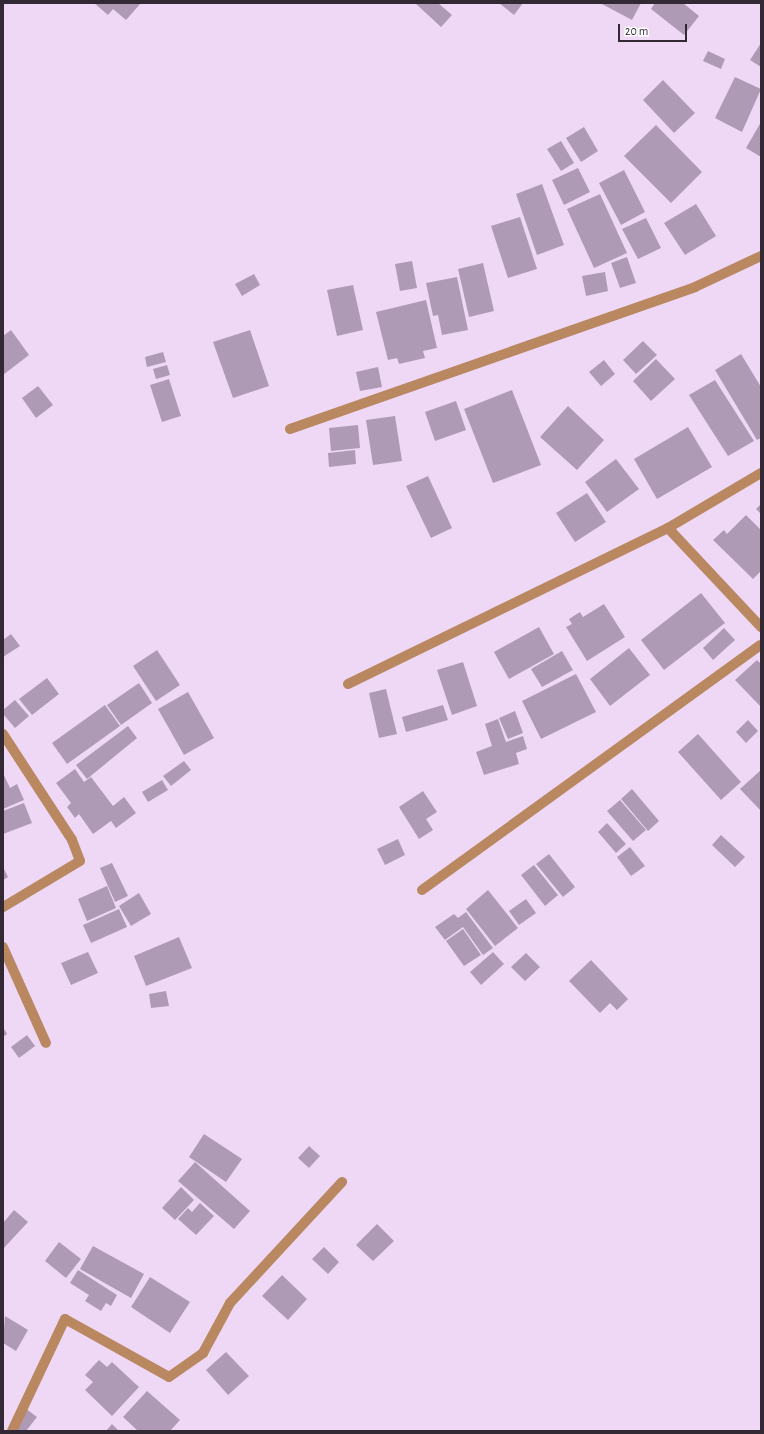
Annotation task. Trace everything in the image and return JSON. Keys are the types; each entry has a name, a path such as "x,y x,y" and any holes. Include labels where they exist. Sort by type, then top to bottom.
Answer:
{"street":[{"path":"290,429 695,286 761,256"},
{"path":"348,684 668,528 761,473"},
{"path":"668,528 761,627"},
{"path":"422,890 761,645"},
{"path":"3,734 72,840 80,861 3,907"},
{"path":"3,948 46,1043"},
{"path":"12,1431 65,1319 169,1377 203,1353 230,1303 342,1182"}],"building":[{"path":"94,3 141,3 126,20 113,9 108,15"},
{"path":"415,3 438,3 452,15 441,27"},
{"path":"499,3 523,3 514,15"},
{"path":"600,3 641,3 632,20"},
{"path":"655,3 683,3 699,16 684,35 651,9"},
{"path":"761,43 761,67 750,60"},
{"path":"708,51 725,59 721,69 703,61"},
{"path":"735,77 761,89 742,132 715,118"},
{"path":"663,80 695,113 674,133 643,100"},
{"path":"761,122 761,157 746,148"},
{"path":"656,125 702,172 671,203 624,156"},
{"path":"584,127 598,151 581,162 566,138"},
{"path":"561,141 574,163 561,171 547,149"},
{"path":"578,168 590,192 564,205 552,180"},
{"path":"624,170 645,212 621,225 599,183"},
{"path":"542,184 564,245 537,255 516,194"},
{"path":"600,194 627,253 594,268 567,209"},
{"path":"696,204 716,236 685,255 664,223"},
{"path":"520,217 537,269 508,278 491,226"},
{"path":"646,218 661,248 638,259 622,229"},
{"path":"627,257 636,283 620,288 611,263"},
{"path":"412,261 417,288 400,291 395,264"},
{"path":"483,263 494,311 469,317 458,269"},
{"path":"605,272 608,291 586,296 582,276"},
{"path":"254,274 260,285 242,296 235,284"},
{"path":"457,277 468,330 442,335 438,315 433,316 426,283"},
{"path":"353,285 363,330 337,336 327,290"},
{"path":"426,300 437,348 423,351 425,358 399,364 397,358 388,360 376,312"},
{"path":"11,330 29,355 3,375 3,336"},
{"path":"250,330 269,386 233,398 213,342"},
{"path":"643,341 657,355 636,374 623,360"},
{"path":"163,352 166,362 147,367 145,357"},
{"path":"741,354 761,387 761,438 757,440 715,370"},
{"path":"656,359 675,379 651,401 633,381"},
{"path":"604,360 615,374 601,386 589,372"},
{"path":"167,365 170,375 156,379 153,369"},
{"path":"378,367 382,387 360,391 356,372"},
{"path":"169,379 181,416 162,422 150,385"},
{"path":"715,380 754,441 728,456 689,395"},
{"path":"38,386 53,405 36,418 22,398"},
{"path":"512,390 541,465 493,483 464,409"},
{"path":"456,401 466,430 435,441 425,412"},
{"path":"568,406 604,440 577,470 540,437"},
{"path":"395,416 402,461 373,465 366,420"},
{"path":"358,425 360,448 331,451 329,428"},
{"path":"688,427 712,467 657,499 634,459"},
{"path":"355,450 356,464 329,467 328,453"},
{"path":"616,459 639,489 607,512 585,482"},
{"path":"428,476 452,528 431,538 406,486"},
{"path":"587,493 606,522 575,542 556,513"},
{"path":"761,504 761,514 756,509"},
{"path":"746,515 761,530 761,571 753,579 713,540 724,530 727,534"},
{"path":"701,593 725,623 664,670 641,640"},
{"path":"604,604 625,637 587,661 566,627 572,624 569,619 580,612 583,617"},
{"path":"539,627 554,654 509,679 494,652"},
{"path":"724,628 735,640 713,660 703,648"},
{"path":"11,634 20,646 3,657 3,640"},
{"path":"629,648 650,675 610,706 590,679"},
{"path":"157,650 180,685 156,701 133,666"},
{"path":"562,651 573,670 542,687 531,669"},
{"path":"757,660 761,664 761,707 735,680"},
{"path":"463,662 477,706 452,715 437,670"},
{"path":"576,674 596,712 541,739 522,701"},
{"path":"47,678 59,694 32,715 19,699"},
{"path":"139,683 152,703 121,725 107,705"},
{"path":"386,689 397,734 379,738 369,693"},
{"path":"188,692 214,738 184,755 158,709"},
{"path":"15,700 29,716 15,728 3,714 3,710"},
{"path":"105,705 120,726 67,764 52,743"},
{"path":"443,705 448,720 406,732 402,717"},
{"path":"515,711 523,733 508,739 499,718"},
{"path":"498,719 506,742 523,736 527,749 516,753 519,764 484,775 476,752 492,746 485,724"},
{"path":"748,720 758,731 746,743 736,732"},
{"path":"128,726 137,738 87,779 76,765"},
{"path":"698,734 741,782 721,800 678,752"},
{"path":"184,761 191,770 171,786 163,776"},
{"path":"75,769 84,782 91,777 113,806 124,797 136,813 116,828 111,821 93,834 79,814 75,818 67,807 71,803 56,783"},
{"path":"761,770 761,811 740,789"},
{"path":"3,773 10,788 17,784 24,800 3,809"},
{"path":"162,780 168,790 148,802 142,792"},
{"path":"632,789 659,821 648,831 621,799"},
{"path":"423,791 437,812 426,819 433,830 419,839 399,807"},
{"path":"620,800 646,830 633,841 607,811"},
{"path":"24,803 32,823 3,834 3,811"},
{"path":"607,823 626,844 616,853 598,832"},
{"path":"721,835 745,857 735,867 712,845"},
{"path":"398,839 405,855 385,865 377,849"},
{"path":"630,847 645,866 631,876 617,857"},
{"path":"549,854 575,887 563,897 536,864"},
{"path":"112,863 128,896 115,902 100,868"},
{"path":"534,865 558,895 545,906 521,875"},
{"path":"3,867 8,877 3,880"},
{"path":"107,886 116,908 87,921 78,899"},
{"path":"488,890 518,928 495,946 466,909"},
{"path":"139,893 151,914 131,926 119,906"},
{"path":"526,899 536,913 519,925 509,911"},
{"path":"119,909 127,927 91,943 83,925"},
{"path":"466,912 493,948 483,955 463,927 445,940 435,927 454,914 458,918"},
{"path":"463,929 481,955 464,966 446,941"},
{"path":"179,937 192,968 146,986 134,956"},
{"path":"88,952 98,973 71,985 61,963"},
{"path":"493,952 504,964 481,985 470,972"},
{"path":"526,953 540,967 525,981 511,967"},
{"path":"591,960 628,999 617,1010 610,1003 600,1013 569,981"},
{"path":"166,991 169,1006 151,1008 149,994"},
{"path":"3,1027 7,1034 3,1037"},
{"path":"27,1035 35,1046 19,1058 11,1047"},
{"path":"204,1134 242,1159 226,1182 189,1157"},
{"path":"309,1146 320,1156 309,1168 298,1158"},
{"path":"195,1162 250,1211 234,1229 178,1181"},
{"path":"181,1187 194,1200 175,1220 162,1208"},
{"path":"200,1203 214,1216 196,1235 178,1219 188,1208 192,1212"},
{"path":"14,1210 28,1222 3,1249 3,1223"},
{"path":"377,1224 394,1241 373,1261 356,1245"},
{"path":"59,1242 81,1259 66,1278 45,1261"},
{"path":"93,1246 144,1274 131,1298 80,1269"},
{"path":"324,1247 339,1262 328,1274 312,1259"},
{"path":"78,1270 117,1295 111,1306 106,1303 101,1311 85,1301 89,1295 70,1283"},
{"path":"282,1275 307,1299 288,1320 262,1296"},
{"path":"150,1277 190,1302 170,1333 131,1307"},
{"path":"5,1316 28,1330 16,1351 3,1343"},
{"path":"226,1352 249,1376 228,1395 206,1370"},
{"path":"99,1360 107,1367 112,1362 139,1387 112,1416 85,1390 93,1382 85,1375"},
{"path":"147,1391 180,1420 170,1431 138,1431 123,1417"},
{"path":"25,1408 37,1417 26,1431 8,1431"},
{"path":"112,1424 119,1431 106,1431"}]}
